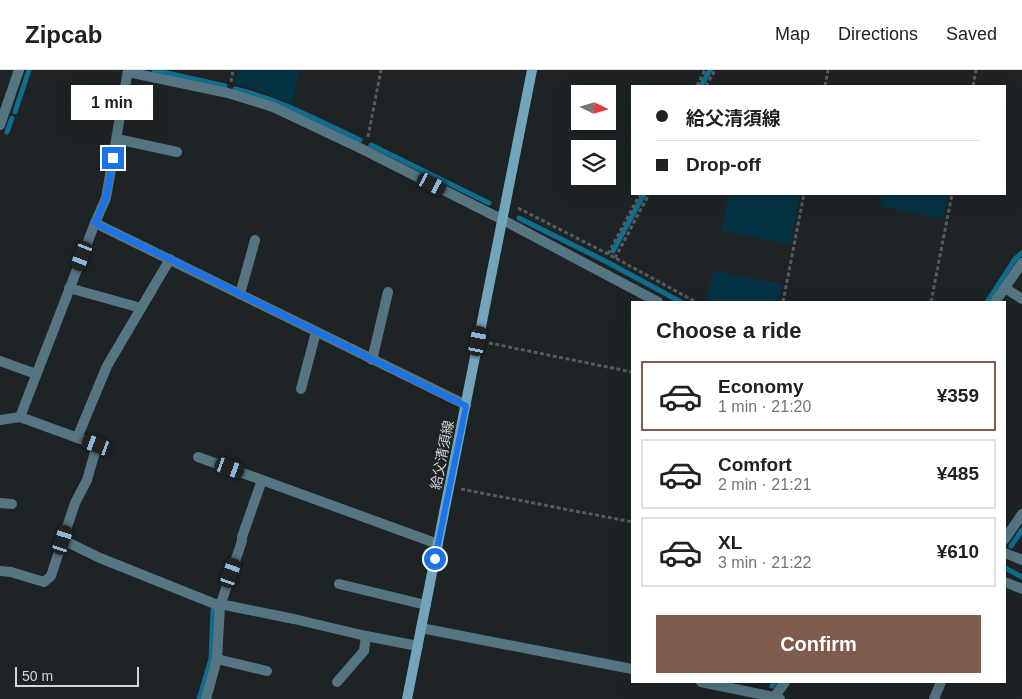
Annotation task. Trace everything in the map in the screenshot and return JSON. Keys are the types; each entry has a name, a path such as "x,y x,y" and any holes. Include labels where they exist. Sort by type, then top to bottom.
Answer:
{"main road":[{"name":"給父清須線","path":"407,699 532,70"}],"street":[{"path":"0,125 19,70"},
{"path":"20,417 106,198 128,71 228,93 273,107 502,220 656,301"},
{"path":"117,139 176,152"},
{"path":"95,223 466,406"},
{"path":"240,294 255,240"},
{"path":"77,438 107,366 170,259"},
{"path":"996,301 1022,263"},
{"path":"70,288 141,308"},
{"path":"1005,288 1022,299"},
{"path":"372,360 388,292"},
{"path":"301,389 316,332"},
{"path":"0,361 36,374"},
{"path":"0,420 20,417 97,445 87,480 75,503 51,576 44,582 11,572 0,571"},
{"path":"198,457 438,544"},
{"path":"206,699 217,660 220,605 262,480"},
{"path":"0,503 12,504"},
{"path":"1006,538 1022,514"},
{"path":"63,540 100,558 220,605 418,646"},
{"path":"1006,553 1022,560"},
{"path":"1006,582 1022,590"},
{"path":"339,584 426,605"},
{"path":"421,628 631,669"},
{"path":"337,682 364,651 366,636"},
{"path":"217,660 267,671"},
{"path":"706,683 776,698 784,683"},
{"path":"934,699 941,683"}],"path":[{"path":"362,150 368,135 381,70"},
{"path":"697,85 705,70"},
{"path":"707,85 715,70"},
{"path":"825,85 828,70"},
{"path":"973,85 976,70"},
{"path":"608,254 639,195"},
{"path":"615,258 648,195"},
{"path":"783,301 804,195"},
{"path":"931,301 952,195"},
{"path":"506,202 694,301"},
{"path":"478,341 631,372"},
{"path":"450,486 631,522"}],"shaded area":[{"path":"238,70 300,70 292,105 256,89 235,84"},
{"path":"729,195 800,195 790,244 721,231"},
{"path":"878,195 949,195 943,219 880,206 882,198 878,197"},
{"path":"714,271 782,284 779,301 706,301"}],"waterway":[{"path":"15,112 29,70"},
{"path":"154,70 225,86"},
{"path":"702,85 710,70"},
{"path":"235,89 283,105 360,140"},
{"path":"7,132 12,118"},
{"path":"371,145 489,203"},
{"path":"613,251 643,195"},
{"path":"519,218 679,301"},
{"path":"988,301 1015,259 1022,253"},
{"path":"1011,546 1022,530"},
{"path":"1006,569 1022,577"},
{"path":"199,699 211,659 213,610"}],"route":[{"path":"113,158 106,198 95,223 466,406 435,559"}]}
